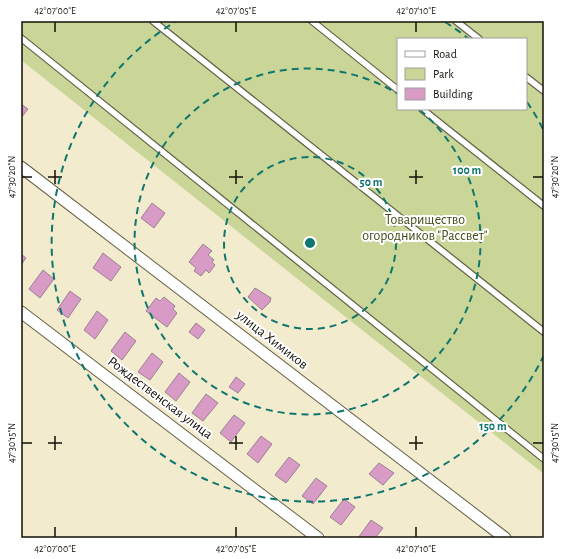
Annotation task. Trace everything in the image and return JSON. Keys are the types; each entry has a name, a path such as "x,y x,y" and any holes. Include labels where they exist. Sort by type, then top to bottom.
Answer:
{"street":[{"name":"улица Химиков","path":"21,166 505,538"},
{"name":"Рождественская улица","path":"21,312 318,538"}],"lane":[{"path":"153,21 544,332"},
{"path":"312,21 397,89"},
{"path":"456,21 478,38"},
{"path":"21,38 544,459"},
{"path":"527,78 544,91"},
{"path":"423,110 544,206"}],"green space":[{"name":"Товарищество огородников \"Рассвет\"","path":"21,21 544,21 544,474 21,60"}],"building":[{"path":"21,104 28,109 21,118"},
{"path":"152,203 165,213 154,228 141,218"},
{"path":"203,244 212,251 208,255 214,260 212,262 215,265 209,273 206,270 201,276 194,271 196,268 189,262"},
{"path":"103,253 121,267 111,281 93,268"},
{"path":"21,254 26,258 21,265"},
{"path":"43,270 54,279 40,298 29,289"},
{"path":"255,288 271,298 270,302 262,310 248,297"},
{"path":"70,291 81,299 68,318 57,310"},
{"path":"164,297 175,306 173,309 177,313 167,327 146,311 156,298 160,301"},
{"path":"97,311 108,320 95,339 84,330"},
{"path":"196,323 205,330 198,339 189,332"},
{"path":"125,332 136,341 122,360 111,351"},
{"path":"152,353 163,362 150,380 138,372"},
{"path":"179,373 190,382 176,401 165,392"},
{"path":"236,377 245,384 238,393 229,387"},
{"path":"206,394 218,403 203,421 192,413"},
{"path":"234,415 245,423 231,442 220,433"},
{"path":"261,436 272,444 258,463 247,454"},
{"path":"289,457 300,465 286,483 275,475"},
{"path":"379,463 394,473 383,485 369,474"},
{"path":"316,478 327,486 313,504 302,496"},
{"path":"344,499 355,507 341,525 330,517"},
{"path":"371,520 383,528 375,538 358,538"}]}
